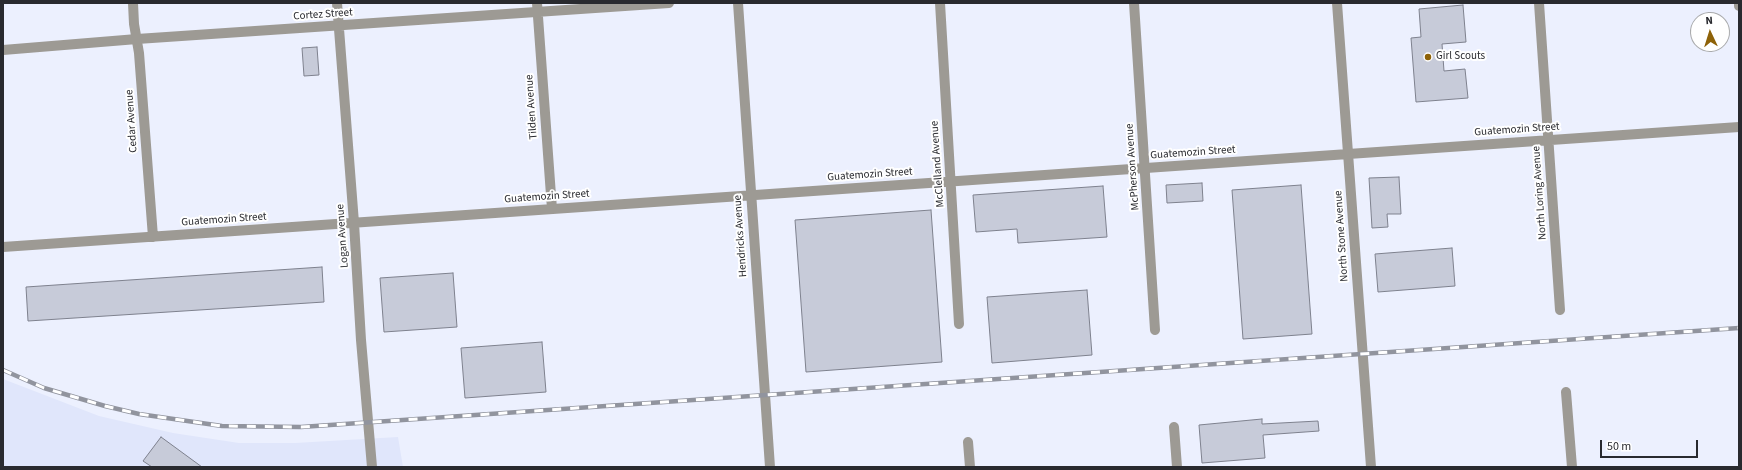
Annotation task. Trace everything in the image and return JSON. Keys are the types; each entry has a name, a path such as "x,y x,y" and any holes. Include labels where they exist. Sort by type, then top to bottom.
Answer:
{"street":[{"name":"Cedar Avenue","path":"133,3 139,53 153,237"},
{"name":"Logan Avenue","path":"337,3 354,223 361,340 372,467"},
{"name":"Cortez Street","path":"3,50 137,39 338,26 537,8 669,3"},
{"name":"Hendricks Avenue","path":"738,3 750,195 770,467"},
{"name":"McClelland Avenue","path":"940,3 960,324"},
{"name":"McPherson Avenue","path":"1134,3 1155,330"},
{"name":"North Stone Avenue","path":"1337,3 1371,467"},
{"name":"North Loring Avenue","path":"1539,3 1560,310"},
{"name":"Tilden Avenue","path":"537,8 552,209"},
{"name":"Guatemozin Street","path":"3,247 1739,127"},
{"path":"1566,392 1572,467"},
{"path":"1174,427 1177,467"},
{"path":"968,442 970,467"}],"shaded area":[{"path":"3,379 99,416 173,433 239,443 295,443 398,437 403,467 3,467"}],"building":[{"name":"Girl Scouts","path":"1463,5 1466,42 1442,44 1444,71 1465,69 1468,98 1416,102 1411,38 1421,37 1419,9"},
{"path":"317,47 319,75 304,76 302,48"},
{"path":"1399,177 1401,214 1387,214 1388,227 1372,228 1369,178"},
{"path":"1202,183 1203,201 1167,203 1166,185"},
{"path":"1301,185 1312,334 1243,339 1232,190"},
{"path":"1103,186 1107,237 1018,243 1017,229 976,232 973,195"},
{"path":"931,210 942,362 806,372 795,220"},
{"path":"1452,248 1455,286 1378,292 1375,254"},
{"path":"322,267 324,302 28,321 26,287"},
{"path":"453,273 457,327 384,332 380,278"},
{"path":"1087,290 1092,355 992,363 987,297"},
{"path":"542,342 546,392 465,398 461,348"},
{"path":"1262,419 1262,424 1318,421 1319,431 1263,435 1265,458 1202,463 1199,425"},
{"path":"161,437 202,467 152,467 143,461"}],"railway":[{"path":"3,370 44,388 105,406 139,414 222,426 301,427 1739,328"}],"place":[{"name":"Girl Scouts","path":"1428,57"}]}
